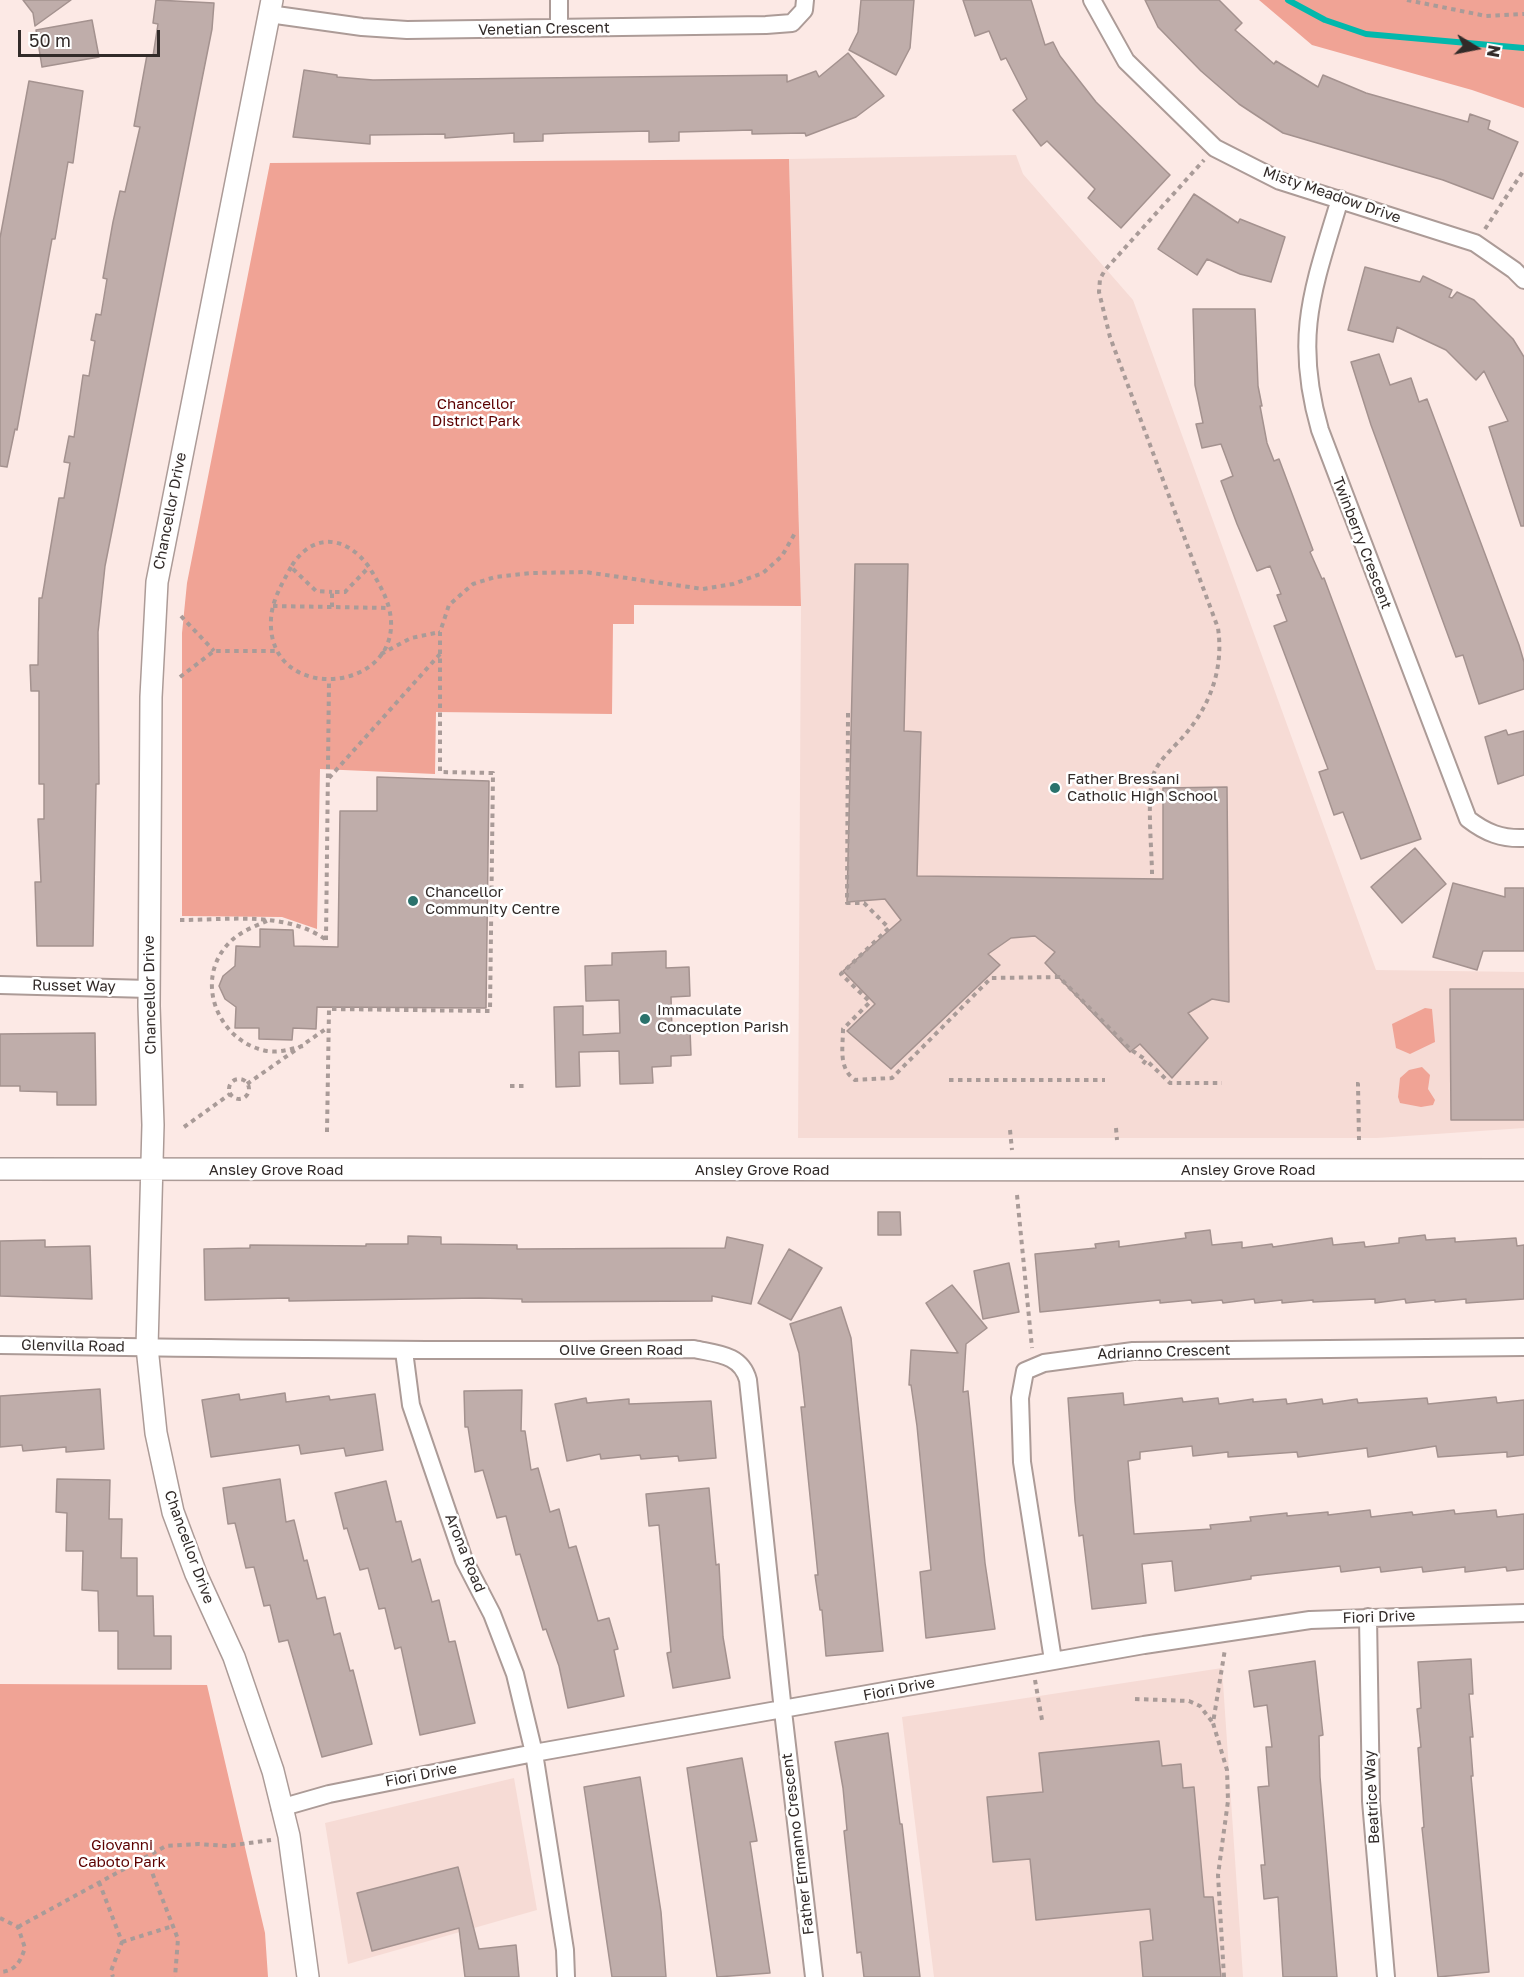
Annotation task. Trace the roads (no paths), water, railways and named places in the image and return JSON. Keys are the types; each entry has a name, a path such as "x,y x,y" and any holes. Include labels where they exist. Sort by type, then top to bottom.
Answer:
{"street":[{"path":"559,0 559,28"},
{"name":"Venetian Crescent","path":"271,7 362,27 407,30 792,23 804,10 805,0"},
{"name":"Misty Meadow Drive","path":"1092,0 1126,61 1215,148 1280,181 1475,243 1514,270 1524,280"},
{"name":"Chancellor Drive","path":"271,7 157,582 151,697 149,989 153,1125 147,1347 156,1433 173,1512 195,1574 234,1657 273,1772 280,1808 289,1836 308,1977"},
{"name":"Twinberry Crescent","path":"1340,199 1314,284 1305,343 1308,380 1320,430 1468,819 1484,831 1508,839 1524,838"},
{"name":"Russet Way","path":"0,985 149,989"},
{"name":"Ansley Grove Road","path":"0,1169 1524,1170"},
{"name":"Glenvilla Road","path":"0,1345 147,1347"},
{"name":"Olive Green Road","path":"147,1347 294,1347 404,1351 693,1349 733,1357 745,1368 783,1711"},
{"name":"Adrianno Crescent","path":"1053,1660 1022,1462 1020,1398 1025,1371 1044,1362 1133,1351 1524,1347"},
{"name":"Arona Road","path":"404,1351 411,1404 464,1560 492,1614 515,1674 534,1753"},
{"name":"Fiori Drive","path":"280,1808 329,1794 534,1753 783,1711 1053,1660 1310,1620 1524,1613"},
{"name":"Beatrice Way","path":"1368,1617 1371,1801 1386,1977"},
{"name":"Father Ermanno Crescent","path":"783,1711 814,1977"},
{"path":"534,1753 564,1938 566,1977"}],"waterway":[{"path":"1288,0 1325,20 1366,34 1524,48"}],"place":[{"name":"Father Bressani Catholic High School","path":"1055,788"},
{"name":"Chancellor Community Centre","path":"413,901"},
{"name":"Immaculate Conception Parish","path":"645,1019"}],"park label":[{"name":"Chancellor District Park","path":"476,412"},
{"name":"Giovanni Caboto Park","path":"122,1854"}]}
